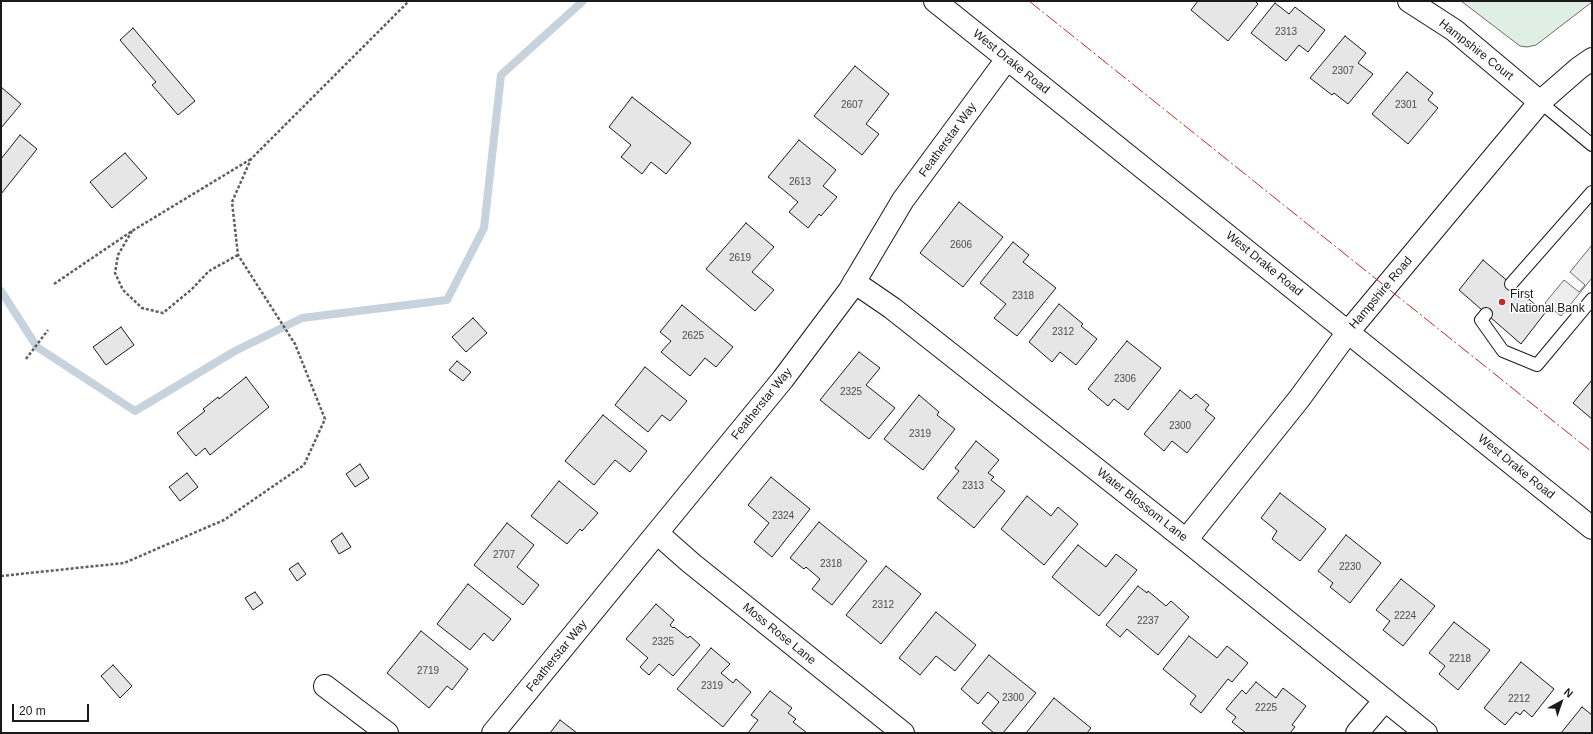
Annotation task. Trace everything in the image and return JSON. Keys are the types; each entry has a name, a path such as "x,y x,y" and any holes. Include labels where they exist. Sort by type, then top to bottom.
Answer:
{"street":[{"name":"West Drake Road","path":"935,1 1592,528"},
{"name":"Hampshire Court","path":"1409,1 1454,30 1540,102"},
{"name":"Featherstar Way","path":"493,733 783,379 849,291 903,200 1007,59"},
{"name":"Hampshire Road","path":"1186,540 1299,399 1348,332 1540,102 1579,68 1592,59"},
{"name":"Water Blossom Lane","path":"854,282 892,308 1186,540 1426,733"},
{"name":"Moss Rose Lane","path":"657,533 691,563 903,733"},
{"path":"324,686 387,733"},
{"path":"1357,733 1385,700"}],"lane":[{"path":"1540,102 1592,144"},
{"path":"1511,284 1592,192"},
{"path":"1486,314 1482,320 1503,351 1537,365 1592,299"}],"path":[{"path":"54,284 132,230 251,159 410,1"},
{"path":"1,576 124,563 224,520 304,465 325,419 295,344 238,255 232,202 251,159"},
{"path":"132,230 118,255 115,272 123,290 142,308 162,314 192,289 209,270 238,255"},
{"path":"26,359 48,330"}],"green space":[{"path":"1461,1 1592,2 1536,45 1527,47 1520,46"}],"shaded area":[{"path":"1592,245 1592,278 1561,316 1545,303 1564,280 1579,292 1585,285 1570,272"}],"building":[{"path":"1198,1 1255,1 1258,4 1228,41 1191,10"},
{"path":"1275,3 1289,14 1295,7 1325,30 1308,52 1299,45 1286,61 1251,33"},
{"path":"133,28 195,101 178,115 152,85 156,82 120,40"},
{"path":"1345,36 1366,53 1358,63 1373,74 1348,104 1334,93 1332,95 1310,78"},
{"path":"855,66 889,94 866,124 879,134 862,155 814,116"},
{"path":"1407,72 1433,93 1428,100 1438,108 1408,144 1372,114"},
{"path":"1,87 21,104 1,128"},
{"path":"632,97 691,143 666,174 651,162 642,174 621,157 631,145 609,127"},
{"path":"20,135 37,149 1,194 1,159"},
{"path":"799,140 836,170 823,186 837,197 821,216 819,214 808,228 789,212 798,202 768,177"},
{"path":"125,153 147,178 112,208 90,182"},
{"path":"959,202 1003,237 963,287 920,253"},
{"path":"746,223 774,247 752,272 774,290 755,311 706,269"},
{"path":"1013,242 1029,255 1023,262 1056,288 1017,336 994,318 1006,304 980,283"},
{"name":"First National Bank","path":"1483,260 1545,313 1521,344 1459,290"},
{"path":"1059,304 1083,324 1081,326 1097,339 1076,365 1060,352 1052,362 1029,342"},
{"path":"682,305 733,347 716,367 705,358 690,376 661,352 671,341 660,332"},
{"path":"473,318 487,333 466,352 452,337"},
{"path":"121,327 134,345 106,365 93,347"},
{"path":"1127,341 1161,368 1128,410 1114,399 1108,406 1088,389"},
{"path":"859,352 880,368 866,385 895,408 869,439 820,400"},
{"path":"457,361 471,372 463,381 449,370"},
{"path":"645,367 687,401 670,421 662,415 648,432 615,405"},
{"path":"246,377 269,407 210,455 205,448 196,456 177,433 205,411 203,409 218,397 219,399"},
{"path":"1592,380 1592,419 1573,403"},
{"path":"1180,390 1191,399 1196,394 1209,405 1205,410 1215,418 1187,453 1172,441 1164,451 1144,434"},
{"path":"919,395 939,412 937,415 955,429 923,470 884,439"},
{"path":"603,415 647,451 630,472 615,460 594,485 565,461"},
{"path":"976,441 999,460 988,473 994,477 991,480 1005,491 974,528 937,498 959,471 955,468"},
{"path":"360,464 369,478 355,487 346,474"},
{"path":"187,473 198,487 180,501 169,487"},
{"path":"771,477 810,509 772,557 754,542 769,523 748,505"},
{"path":"559,481 598,513 582,531 580,529 567,544 531,516"},
{"path":"1280,493 1326,529 1300,561 1272,539 1277,531 1261,518"},
{"path":"1027,496 1051,516 1058,507 1078,524 1044,565 1001,529"},
{"path":"819,522 867,561 832,605 812,589 820,579 806,567 804,569 790,558"},
{"path":"507,523 534,545 517,567 539,585 523,605 474,565"},
{"path":"342,533 351,547 339,554 331,541"},
{"path":"1346,535 1381,563 1350,603 1330,587 1333,583 1318,571"},
{"path":"1078,545 1106,567 1116,554 1137,570 1099,616 1052,577"},
{"path":"298,563 306,574 297,581 289,569"},
{"path":"886,566 921,594 881,644 846,615"},
{"path":"1401,579 1435,606 1403,646 1383,630 1390,621 1376,610"},
{"path":"468,584 511,619 493,641 484,633 470,650 437,624"},
{"path":"1138,586 1147,593 1148,591 1166,606 1171,601 1189,617 1158,655 1127,629 1120,637 1106,625"},
{"path":"255,592 263,603 253,610 245,598"},
{"path":"656,604 674,620 670,625 673,628 674,627 688,638 690,636 700,645 673,676 659,664 649,675 640,667 648,658 626,639"},
{"path":"936,612 976,645 955,671 936,656 920,675 899,658"},
{"path":"1454,622 1490,650 1458,690 1439,674 1445,666 1429,653"},
{"path":"421,631 468,669 452,690 447,686 429,708 387,673"},
{"path":"1189,636 1217,658 1227,646 1248,663 1232,682 1228,679 1201,713 1190,704 1196,696 1163,669"},
{"path":"711,648 730,664 721,673 733,683 736,679 751,692 723,727 677,689"},
{"path":"989,655 1036,693 1003,733 994,733 982,723 999,702 988,692 978,704 961,689"},
{"path":"1521,662 1554,689 1532,717 1524,710 1520,715 1516,712 1505,725 1484,708"},
{"path":"113,665 132,686 120,698 101,676"},
{"path":"1256,682 1276,698 1283,688 1306,706 1292,725 1295,727 1290,733 1246,733 1232,722 1236,717 1226,709 1242,690 1246,694"},
{"path":"770,691 792,708 788,713 796,719 793,722 807,733 748,733 758,720 751,715"},
{"path":"1054,698 1091,728 1087,733 1026,733"},
{"path":"1582,707 1592,715 1592,733 1561,733"},
{"path":"560,720 577,733 550,733"}],"waterway":[{"path":"1,291 37,347 135,411 235,351 302,318 447,300 484,228 501,75 583,1"}],"power":[{"path":"1029,1 1592,452"}],"place":[{"name":"First National Bank","path":"1502,302"}]}
